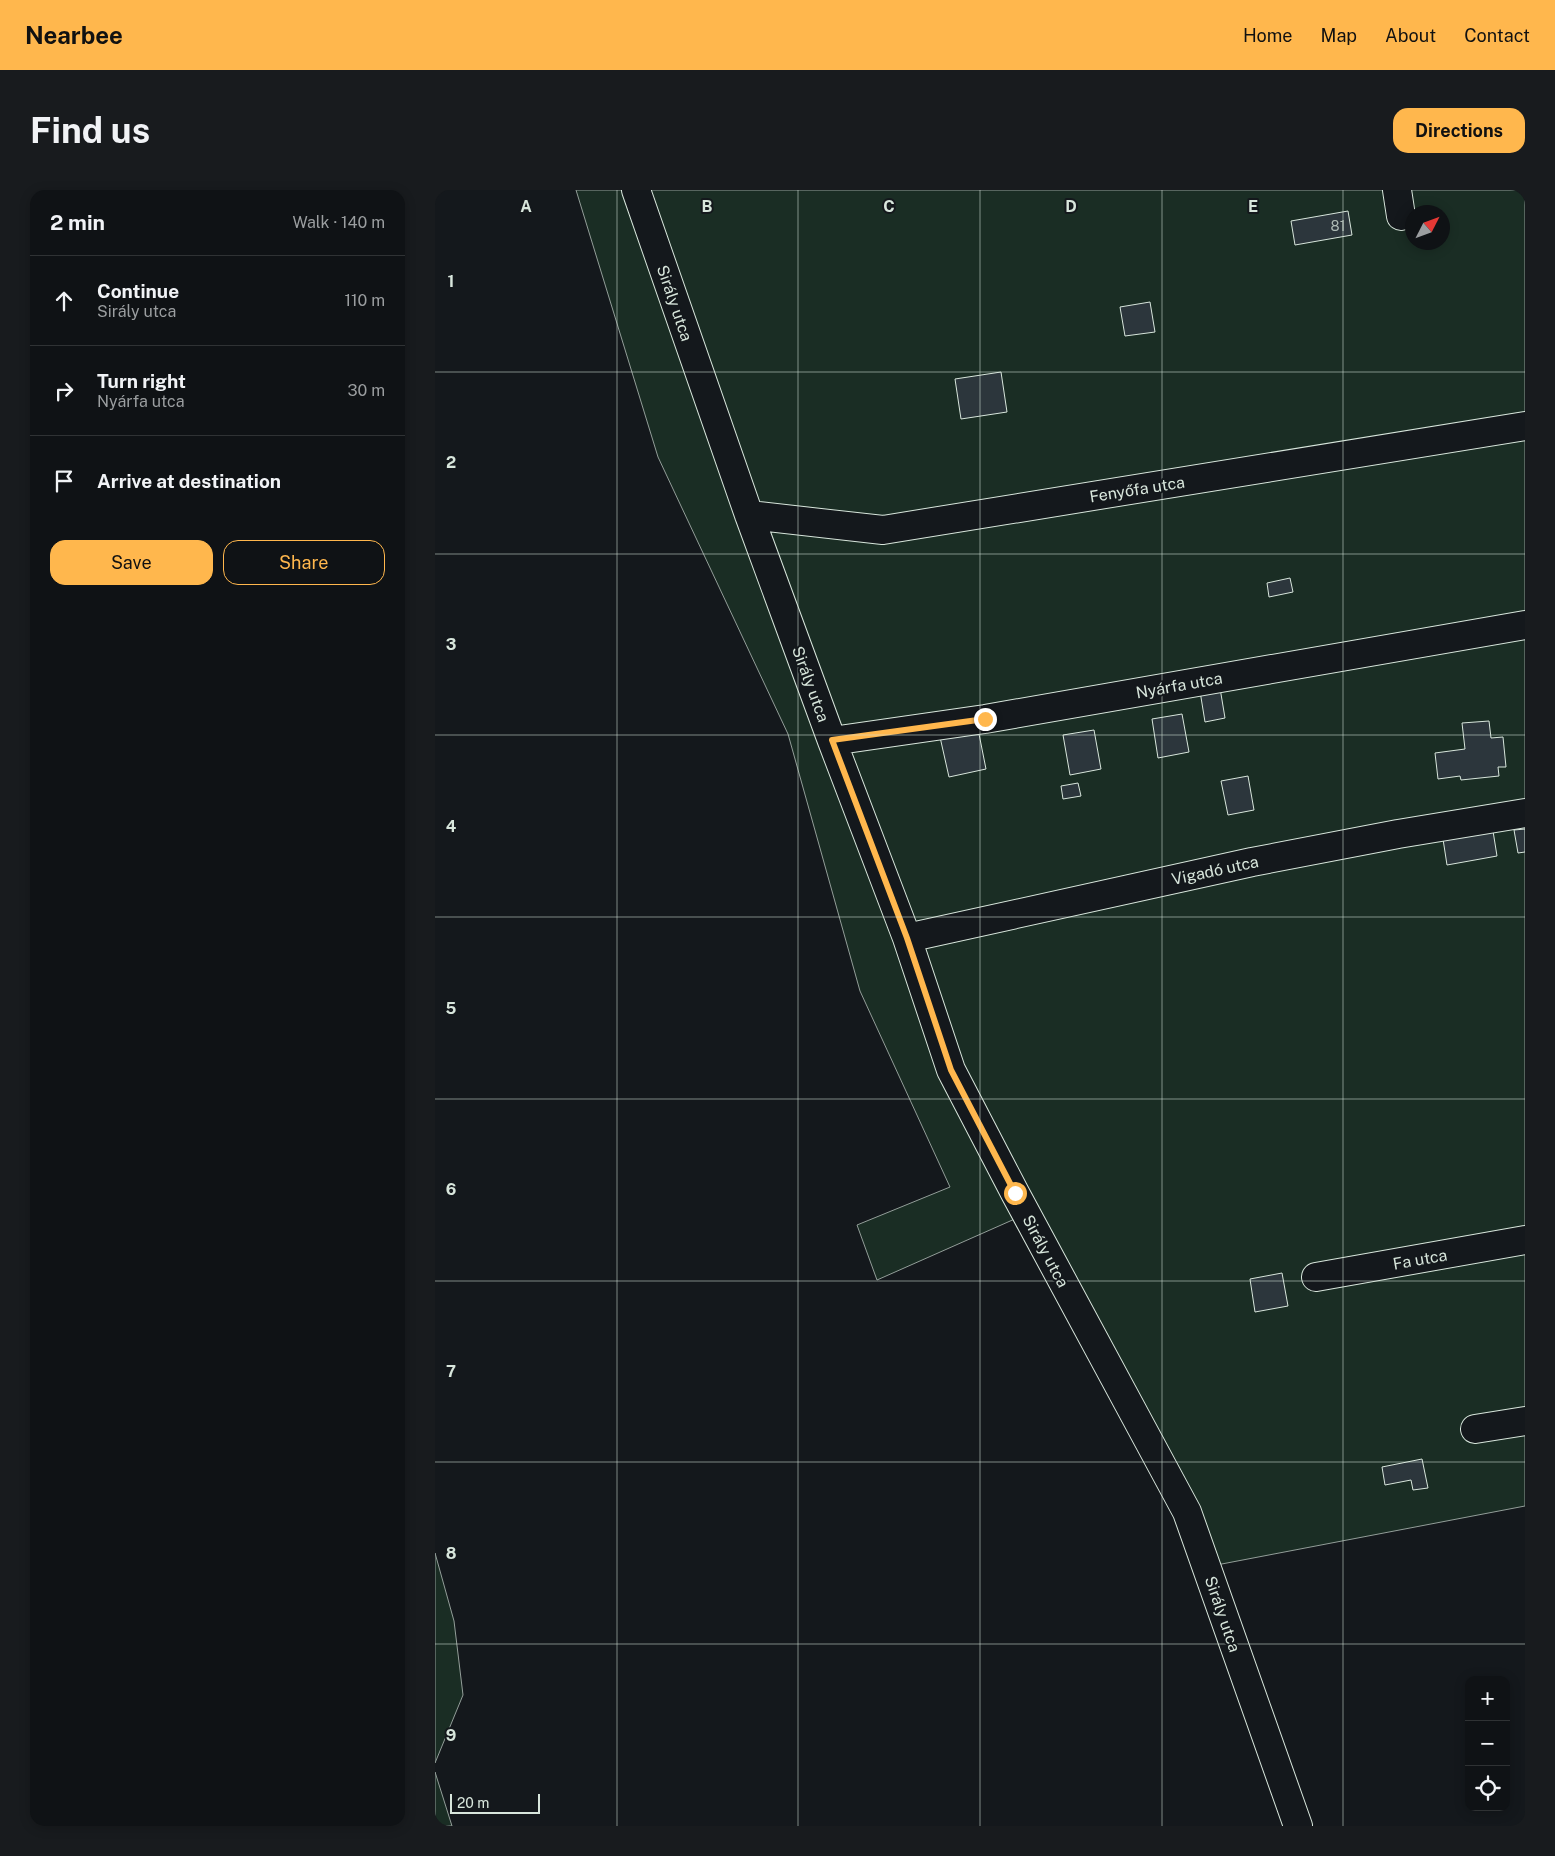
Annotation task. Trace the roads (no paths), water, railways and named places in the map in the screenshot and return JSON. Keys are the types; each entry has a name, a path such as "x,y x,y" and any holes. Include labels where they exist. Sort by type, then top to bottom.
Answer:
{"street":[{"name":"Sirály utca","path":"636,190 749,514 907,938 951,1070 1187,1512 1298,1826"},
{"name":"Fenyőfa utca","path":"749,514 883,530 1525,426"},
{"name":"Nyárfa utca","path":"832,740 985,719 1525,625"},
{"name":"Vigadó utca","path":"907,938 1252,862 1398,834 1525,813"},
{"name":"Fa utca","path":"1316,1277 1525,1240"},
{"path":"1475,1429 1525,1420"}]}
